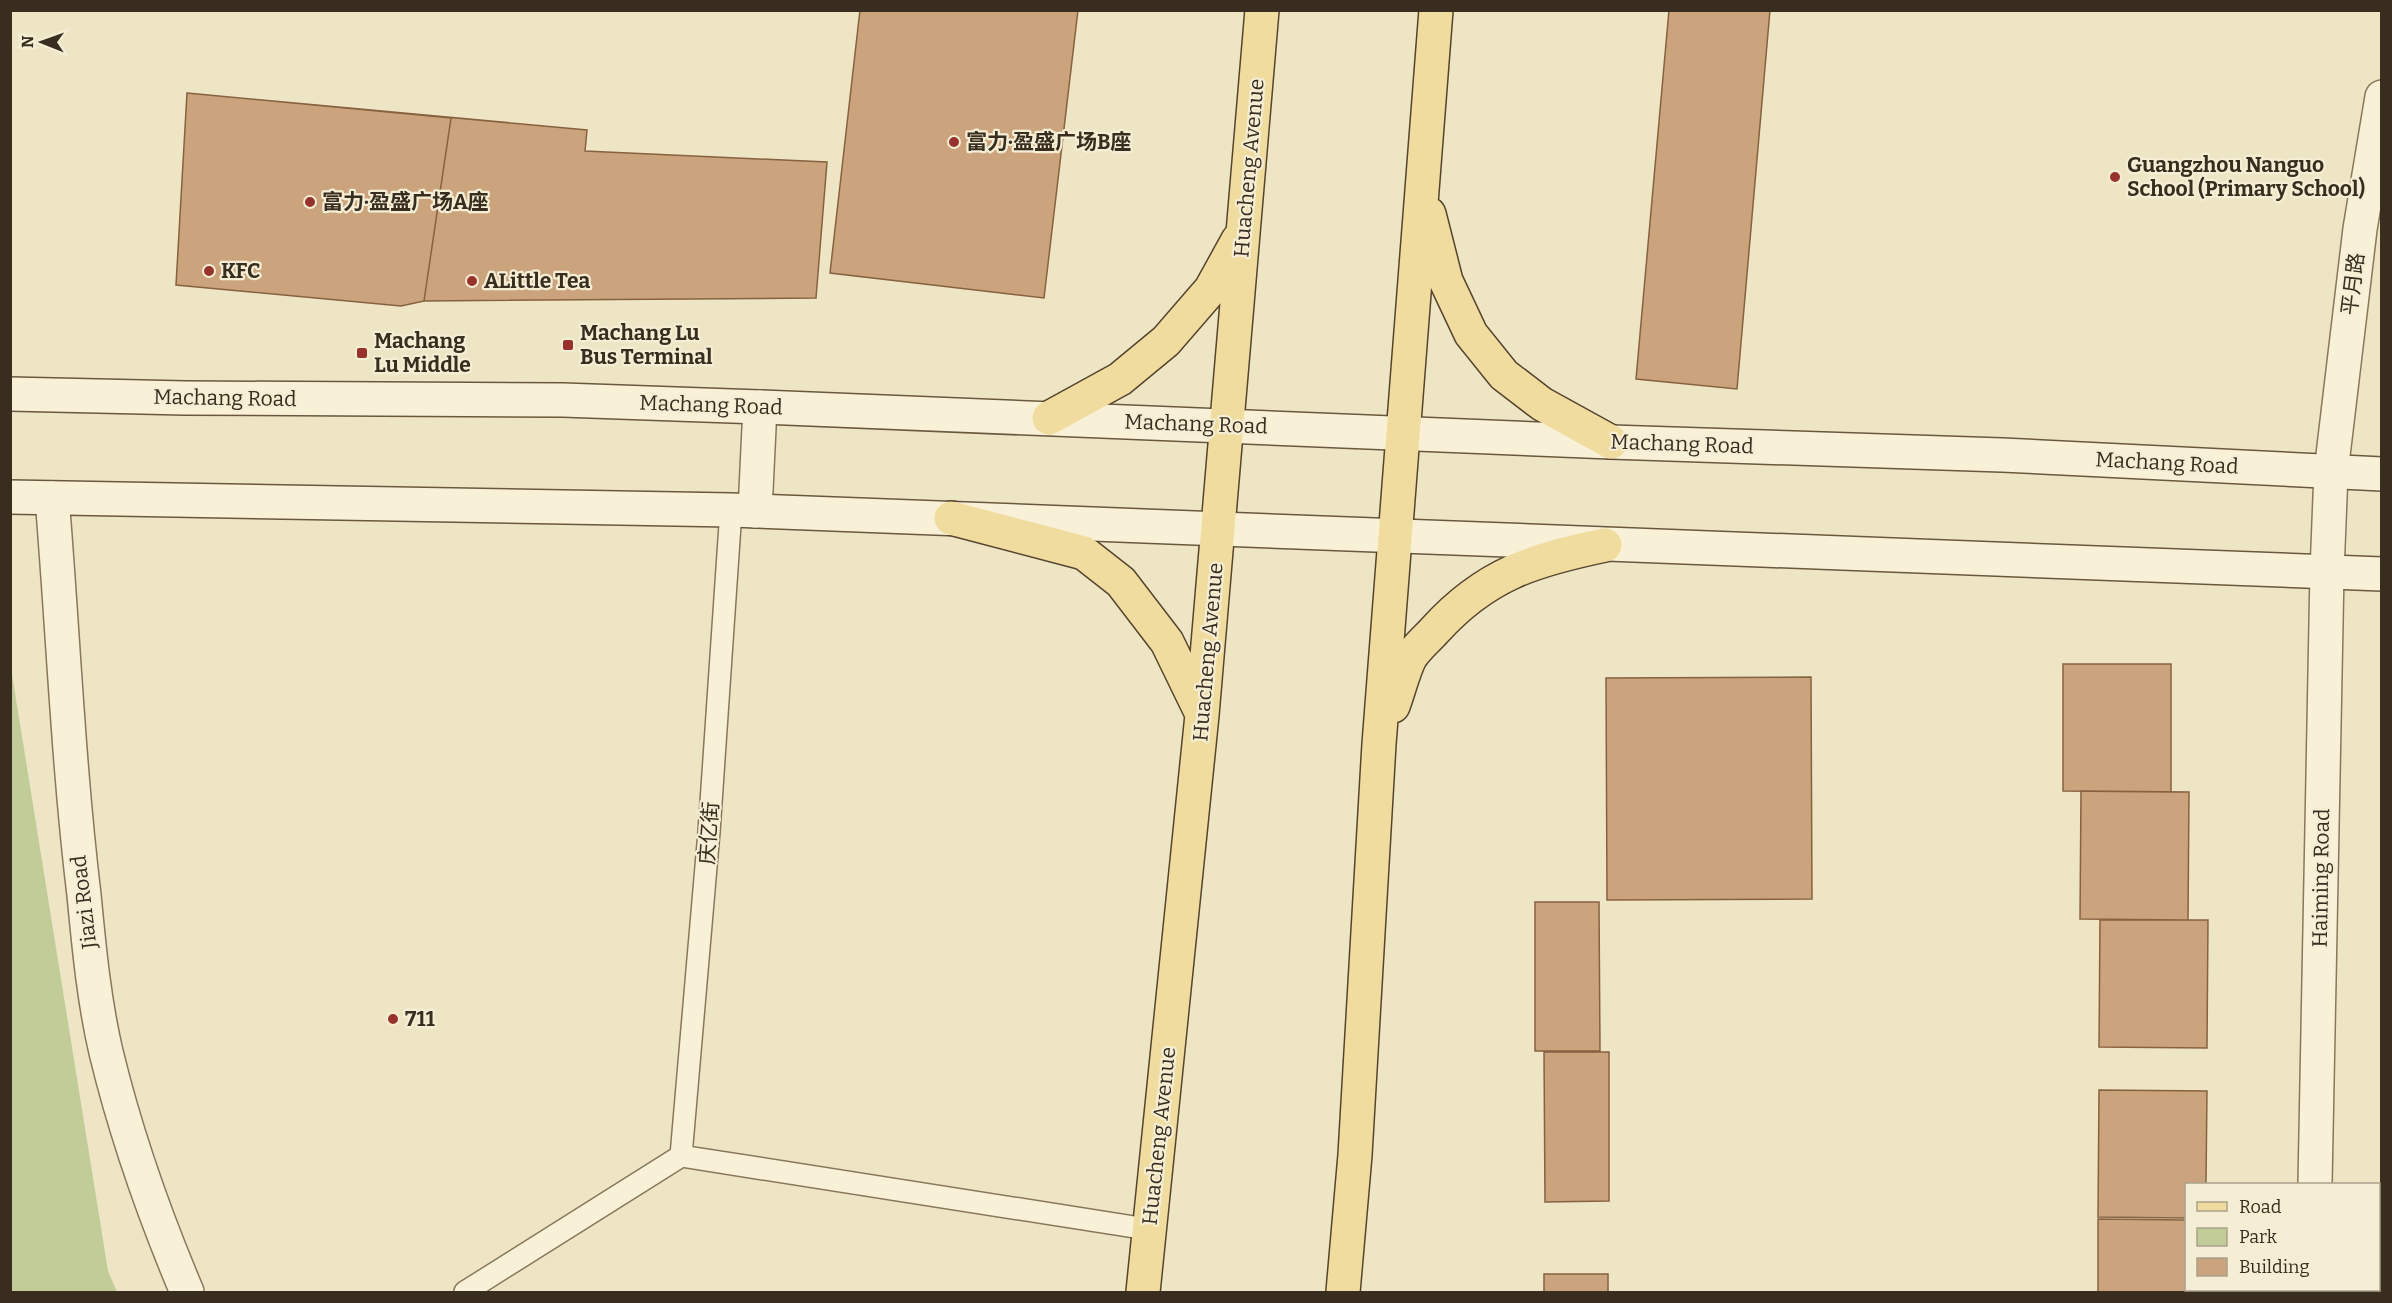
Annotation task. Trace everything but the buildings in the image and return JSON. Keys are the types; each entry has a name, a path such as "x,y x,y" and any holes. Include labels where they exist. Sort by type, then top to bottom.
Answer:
{"main road":[{"name":"Huacheng Avenue","path":"1143,1293 1203,715 1262,10"},
{"path":"1343,1293 1355,1155 1379,744 1436,10"},
{"name":"平月路","path":"2327,572 2331,471 2360,229 2382,97"},
{"path":"1422,185 1446,281 1471,334 1504,375 1571,421 1611,442"},
{"path":"1049,418 1120,379 1166,341 1211,289 1244,230"},
{"name":"Machang Road","path":"10,394 185,398 563,400 1611,442 2002,455 2382,474"},
{"path":"743,511 760,407"},
{"path":"10,497 743,511 2382,574"},
{"name":"Jiazi Road","path":"52,498 76,832 91,958 106,1050 133,1150 160,1229 187,1293"},
{"path":"951,518 1084,553 1121,582 1167,642 1203,715"},
{"path":"1379,744 1411,657 1453,611 1501,576 1526,564 1605,545"},
{"name":"Haiming Road","path":"2315,1183 2327,572"}],"lane":[{"name":"庆亿街","path":"681,1156 709,832 743,511"},
{"path":"465,1293 681,1156 1147,1229"}],"green space":[{"path":"11,668 108,1271 117,1292 11,1292"}],"place":[{"name":"富力·盈盛广场B座","path":"954,142"},
{"name":"Guangzhou Nanguo School (Primary School)","path":"2115,177"},
{"name":"富力·盈盛广场A座","path":"310,202"},
{"name":"KFC","path":"209,271"},
{"name":"ALittle Tea","path":"472,281"},
{"name":"Machang Lu Bus Terminal","path":"568,345"},
{"name":"Machang Lu Middle","path":"362,353"},
{"name":"711","path":"393,1019"}]}
